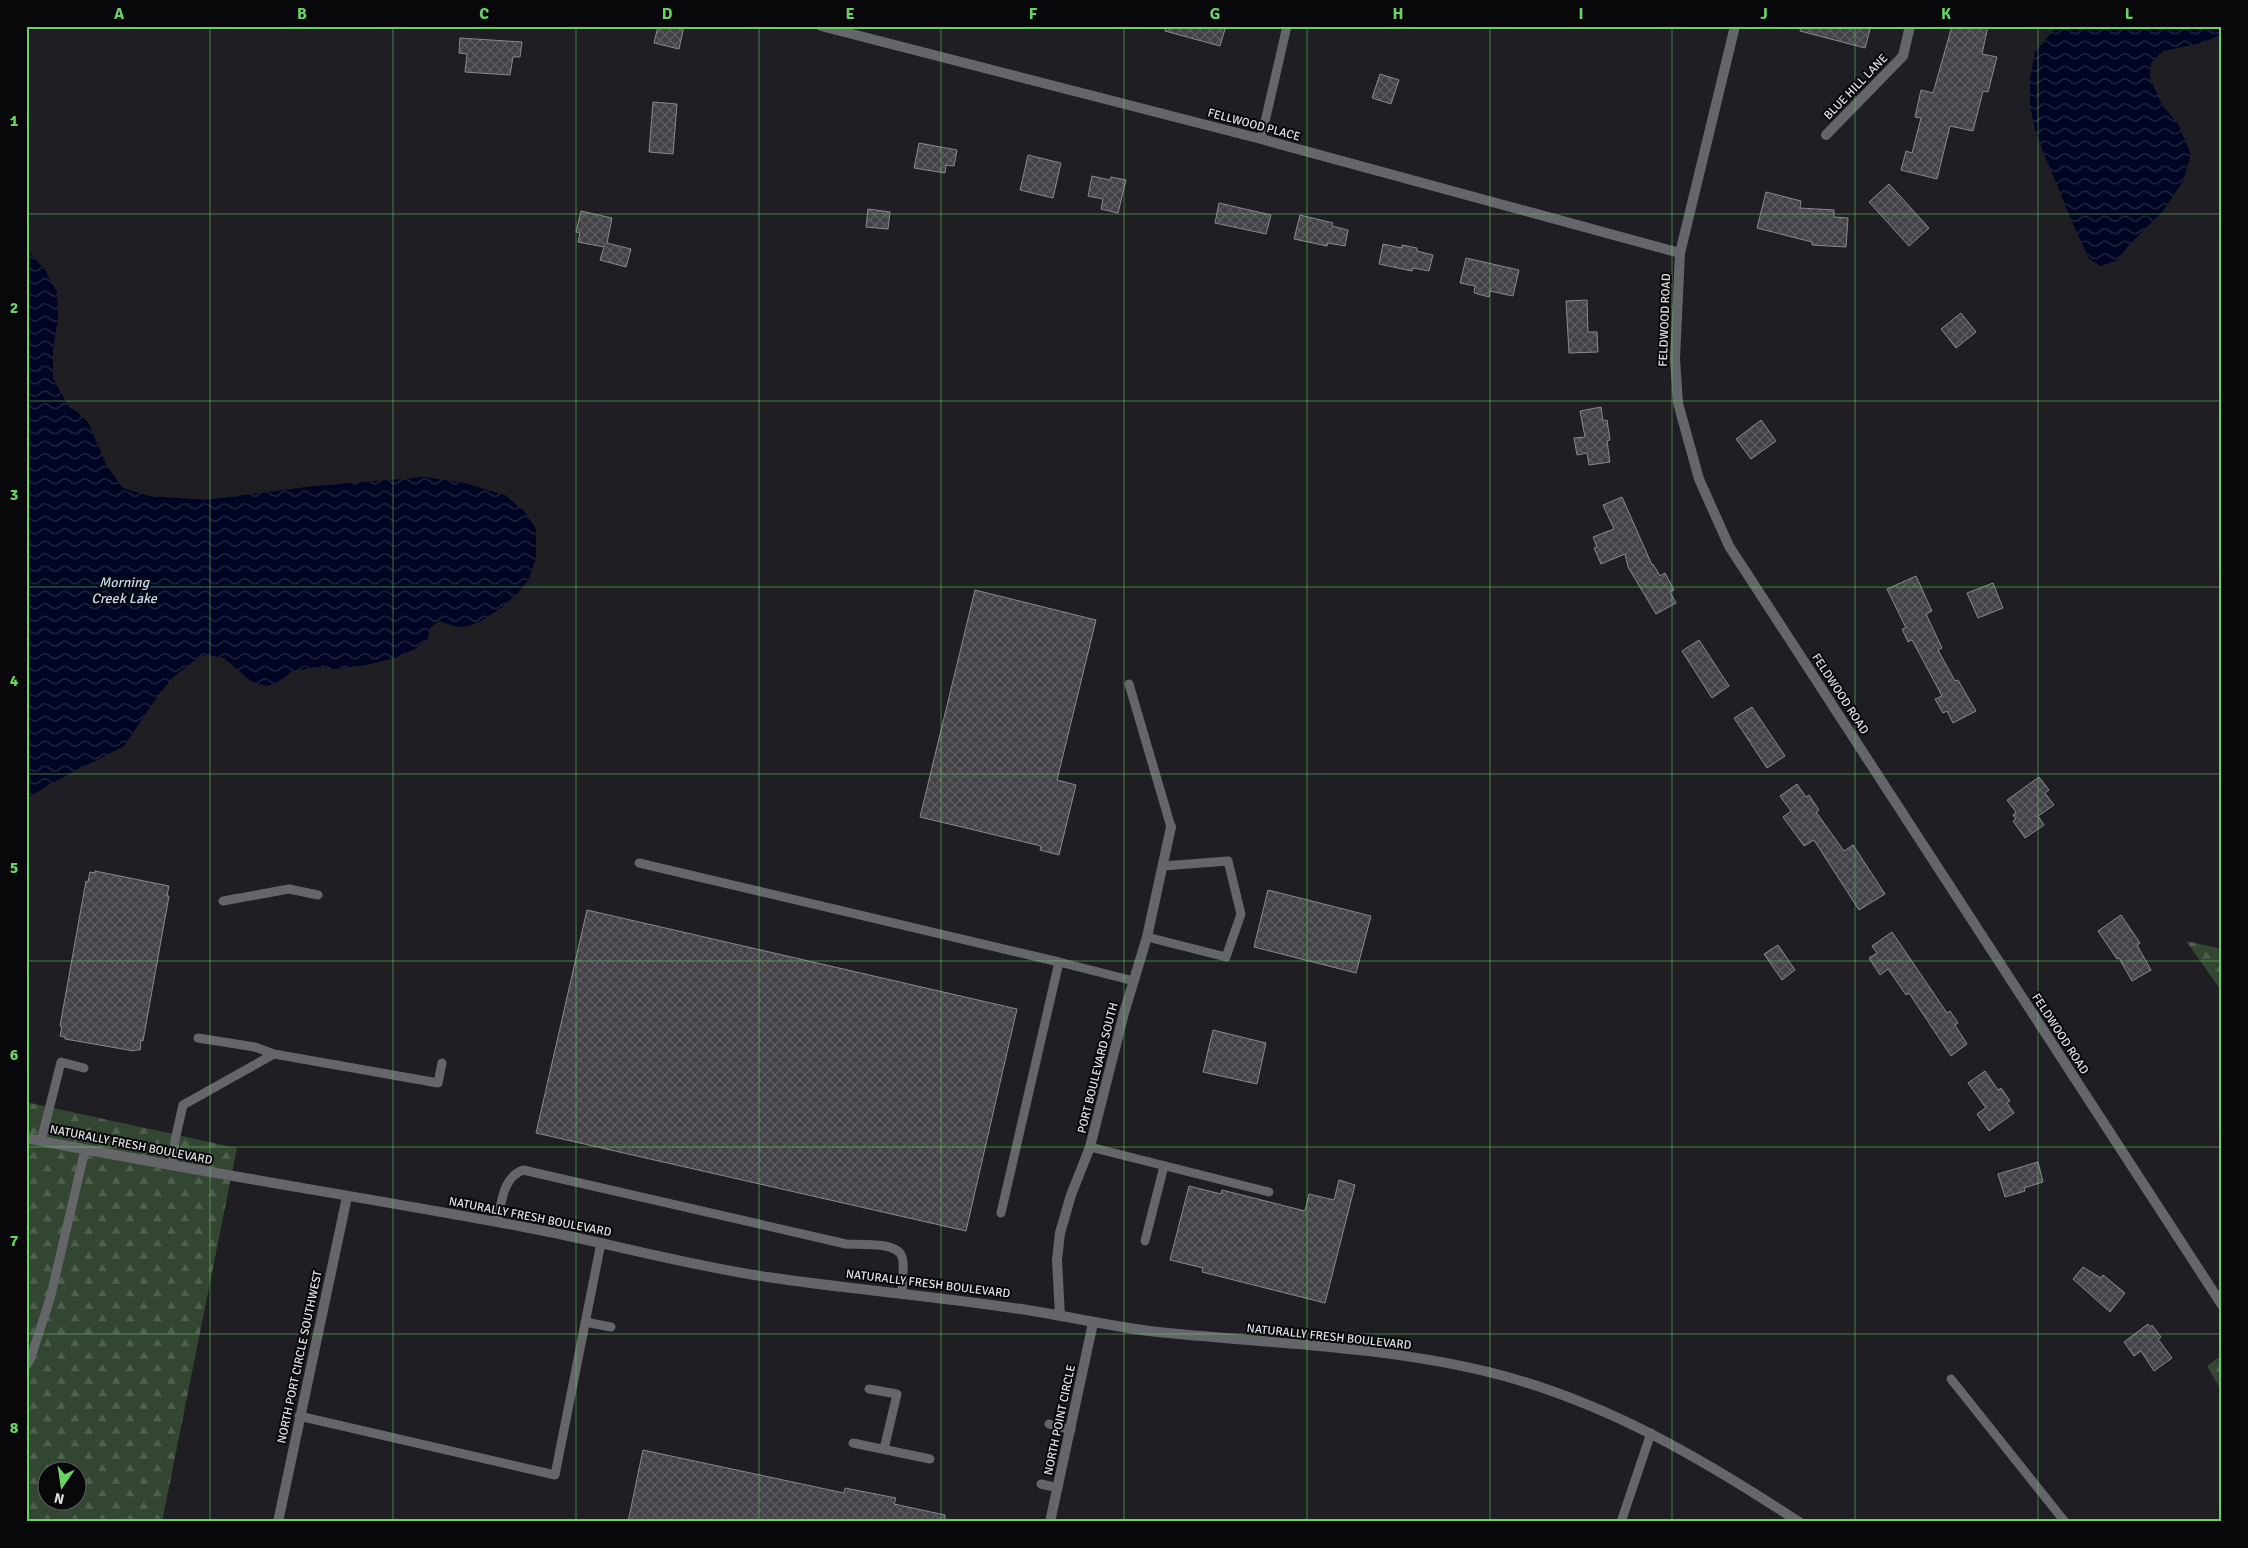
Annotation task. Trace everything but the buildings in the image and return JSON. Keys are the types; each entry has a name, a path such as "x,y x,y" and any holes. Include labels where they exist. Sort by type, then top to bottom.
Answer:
{"street":[{"name":"FELLWOOD PLACE","path":"821,26 1261,139 1680,253"},
{"name":"FELDWOOD ROAD","path":"1735,26 1680,253 1675,358 1678,403 1699,479 1729,546 2220,1298"},
{"name":"BLUE HILL LANE","path":"1826,135 1903,56 1910,26"},
{"name":"PORT BOULEVARD SOUTH","path":"1060,1316 1057,1260 1060,1233 1071,1194 1090,1147 1147,937 1171,827"},
{"name":"NATURALLY FRESH BOULEVARD","path":"26,1138 172,1166 497,1222 748,1274 902,1293 1148,1331 1399,1355 1504,1376 1583,1402 1651,1433 1722,1471 1799,1522"},
{"name":"NORTH PORT CIRCLE SOUTHWEST","path":"278,1522 347,1197"},
{"name":"NORTH POINT CIRCLE","path":"1050,1522 1093,1323"}],"lane":[{"path":"1261,139 1287,26"},
{"path":"1129,684 1171,827"},
{"path":"1147,937 1226,957 1240,914 1228,861 1164,866"},
{"path":"639,863 1134,981"},
{"path":"223,901 289,890 318,895"},
{"path":"1001,1213 1059,962"},
{"path":"198,1038 255,1047 274,1054 438,1083 442,1063"},
{"path":"172,1166 175,1140 183,1105 274,1054"},
{"path":"41,1141 61,1062 84,1068"},
{"path":"1090,1147 1269,1192"},
{"path":"26,1366 30,1360 50,1299 85,1150"},
{"path":"1145,1241 1164,1166"},
{"path":"497,1222 505,1187 513,1174 523,1170 846,1244 881,1245 896,1249 902,1256 902,1293"},
{"path":"299,1416 555,1475 601,1244"},
{"path":"585,1322 611,1327"},
{"path":"1951,1380 2065,1522"},
{"path":"868,1388 897,1394 884,1449"},
{"path":"1049,1424 1071,1430"},
{"path":"1621,1522 1651,1433"},
{"path":"853,1443 930,1459"},
{"path":"1041,1484 1058,1488"}],"green space":[{"path":"2186,941 2222,949 2222,992"},
{"path":"26,1102 237,1148 162,1522 26,1522"},
{"path":"2222,1355 2222,1392 2207,1366"}],"water":[{"path":"2057,26 2222,26 2222,34 2202,43 2163,51 2151,63 2150,78 2162,105 2178,124 2191,154 2183,181 2164,210 2128,246 2118,260 2101,266 2089,259 2070,217 2036,134 2030,106 2030,79 2035,52"},
{"name":"Morning Creek Lake","path":"26,248 45,270 57,292 58,319 53,350 53,378 66,402 88,422 107,466 123,488 150,496 206,500 314,486 425,477 465,483 505,495 525,512 536,529 536,558 529,579 518,593 501,608 481,621 468,626 457,627 439,621 431,627 427,640 415,649 395,658 366,665 336,669 316,667 291,672 278,683 267,686 252,682 224,658 207,655 199,657 172,678 124,746 50,784 26,799"}]}
